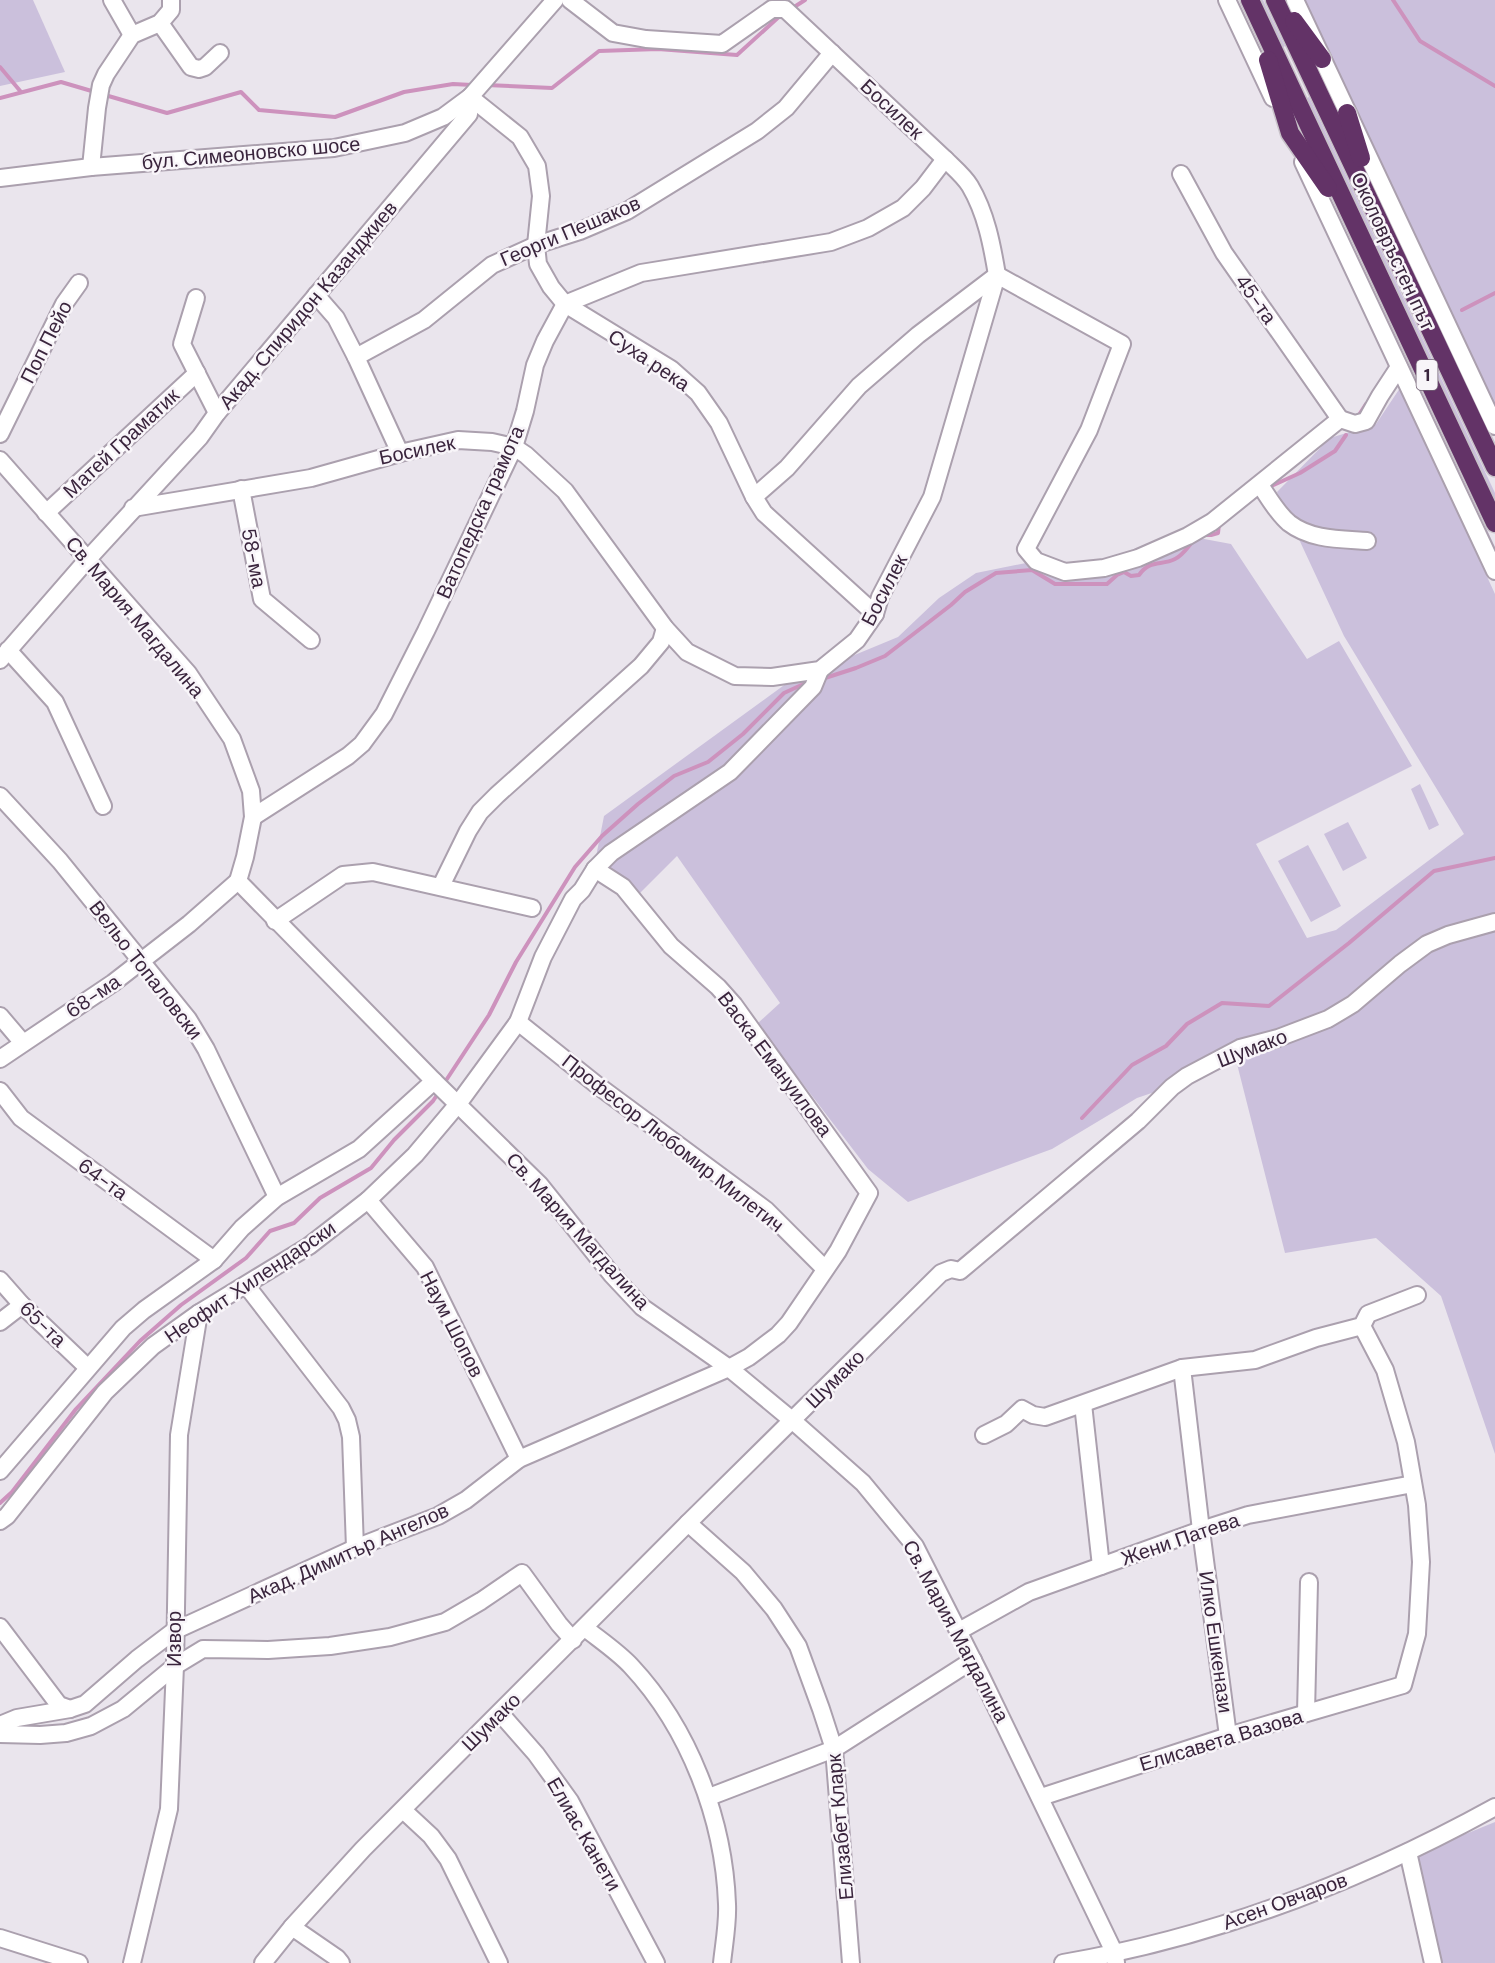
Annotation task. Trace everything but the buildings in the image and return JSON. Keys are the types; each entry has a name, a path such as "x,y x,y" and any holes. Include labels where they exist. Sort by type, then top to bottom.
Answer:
{"highway":[{"path":"1250,0 1290,132 1357,229"},
{"name":"Околовръстен път","path":"1250,0 1495,523"},
{"path":"1277,0 1322,59"},
{"name":"Околовръстен път","path":"1277,0 1495,467"},
{"path":"1347,113 1379,217"}],"street":[{"path":"112,0 132,35"},
{"path":"91,167 101,85 132,35 160,22 171,10 171,0"},
{"name":"бул. Симеоновско шосе","path":"0,178 91,167 334,148 405,134 443,117 470,96 555,0"},
{"name":"Босилек","path":"133,508 311,478 400,453 458,440 492,442 514,447 526,455 565,491 665,628 687,652 735,676 772,677 820,670 857,640 875,614 880,597 932,497 997,275 992,245 982,212 969,184 945,159 788,12 772,9 722,44 646,39 613,33 570,0"},
{"path":"1227,0 1495,571"},
{"path":"1295,0 1495,426"},
{"path":"160,22 191,67 199,69 205,67 220,53"},
{"name":"Георги Пешаков","path":"356,357 424,320 492,265 536,245 580,231 627,211 757,131 786,108 832,53"},
{"name":"Суха река","path":"470,96 520,137 537,166 541,196 536,245 538,264 551,287 565,304 670,369 698,393 719,423 764,513 875,614"},
{"name":"Акад. Спиридон Казанджиев","path":"133,508 200,437 217,413 469,114 470,96"},
{"path":"565,304 641,273 831,242 859,231 903,208 923,188 945,159"},
{"name":"45-та","path":"1181,174 1224,253 1340,419"},
{"path":"754,497 787,468 859,386 918,335 997,275 1122,344 1089,430 1026,549 1036,561 1065,572 1104,568 1138,558 1188,536 1212,522 1340,419 1355,424 1366,421 1399,367"},
{"name":"Поп Пейо","path":"0,434 64,304 79,283"},
{"path":"316,295 336,318 400,453"},
{"path":"196,298 182,344 217,413"},
{"name":"Ватопедска грамота","path":"253,817 348,756 362,744 384,714 514,447 535,365 565,304"},
{"name":"Матей Граматик","path":"46,513 197,373"},
{"name":"Св. Мария Магдалина","path":"0,460 188,673 232,739 251,791 253,817 245,857 237,881 540,1185 612,1275 642,1307 729,1368 793,1421 863,1483 915,1546 1041,1797 1115,1959"},
{"path":"1260,485 1283,516 1303,532 1320,537 1367,542"},
{"name":"58-ма","path":"241,489 262,599 311,639"},
{"path":"103,806 55,702 4,655 133,508"},
{"path":"441,886 480,812 641,666 661,642 665,628"},
{"name":"Неофит Хилендарски","path":"0,1521 7,1516 105,1392 153,1346 199,1312 309,1246 368,1200 415,1155 458,1104 518,1022 543,957 573,899 582,890 595,869 611,853 730,772 813,687 820,670"},
{"name":"Вельо Топаловски","path":"0,796 60,861 188,1019 206,1048 277,1197"},
{"name":"Васка Емануилова","path":"595,869 623,887 671,946 718,987 734,1005 869,1193"},
{"path":"275,921 343,875 373,872 532,908"},
{"name":"68-ма","path":"0,1059 113,984 189,924 237,881"},
{"name":"Шумако","path":"263,1963 363,1849 941,1273 951,1269 960,1271 1138,1121 1186,1076 1233,1051 1278,1038 1328,1019 1353,1004 1427,944 1458,932 1495,922"},
{"path":"0,1016 23,1043"},
{"name":"Професор Любомир Милетич","path":"518,1022 597,1085 766,1210 825,1269"},
{"name":"Неофит Хилендарски","path":"0,1471 123,1328 144,1310 214,1260 242,1228 277,1197 359,1149 434,1081"},
{"name":"64-та","path":"0,1091 21,1118 214,1260"},
{"name":"Акад. Димитър Ангелов","path":"0,1725 17,1718 70,1709 85,1704 137,1659 174,1631 355,1548 438,1516 466,1500 519,1459 729,1368 749,1357 778,1335 799,1310 849,1232 869,1193"},
{"name":"Наум Шопов","path":"368,1200 425,1268 519,1459"},
{"name":"65-та","path":"0,1280 22,1305 88,1368"},
{"path":"246,1285 347,1420 351,1437 355,1548"},
{"path":"984,1435 1006,1424 1022,1409 1033,1415 1046,1417 1182,1368 1255,1360 1316,1338 1362,1326 1368,1314 1417,1295"},
{"path":"0,1322 22,1305"},
{"name":"Извор","path":"132,1963 169,1809 175,1666 179,1435 199,1312"},
{"path":"1362,1326 1385,1370 1406,1442 1413,1484"},
{"name":"Илко Ешкенази","path":"1182,1368 1228,1736"},
{"path":"1083,1404 1101,1566"},
{"name":"Жени Патева","path":"959,1631 1029,1592 1201,1530 1248,1515 1413,1484"},
{"name":"Елисавета Вазова","path":"1041,1797 1228,1736 1403,1685 1417,1634 1421,1562 1417,1504 1413,1484"},
{"name":"Елизабет Кларк","path":"688,1523 743,1572 774,1609 798,1646 834,1749 851,1963"},
{"path":"0,1734 66,1733 91,1726 123,1709 175,1666 203,1649 268,1650 330,1646 390,1637 446,1622 522,1573 559,1624 630,1665 651,1689 686,1745 709,1797 723,1860 728,1905 722,1963"},
{"path":"1306,1713 1309,1582"},
{"path":"0,1627 59,1705 70,1709"},
{"path":"709,1797 834,1749 974,1660"},
{"name":"Елиас Канети","path":"500,1713 536,1754 570,1801 656,1963"},
{"name":"Асен Овчаров","path":"1064,1963 1115,1959 1239,1919 1367,1871 1495,1807"},
{"path":"403,1810 431,1836 448,1859 499,1963"},
{"path":"1408,1852 1434,1963"},
{"path":"292,1928 341,1963"},
{"path":"0,1938 79,1963"}],"shaded area":[{"path":"0,0 33,0 65,72 0,86"},
{"path":"1259,0 1263,0 1285,46 1282,48"},
{"path":"1304,0 1495,0 1495,404"},
{"path":"1309,97 1495,493 1495,503 1305,99"},
{"path":"1356,260 1385,313 1495,547 1495,557"},
{"path":"1400,388 1495,594 1495,1454 1441,1296 1376,1238 1285,1253 1237,1064 1137,1098 1052,1149 908,1202 868,1169 757,1024 780,1003 677,856 640,893 593,872 604,816 787,683 898,637 939,598 976,573 1036,561 1065,572 1188,536 1231,544 1307,659 1339,641 1412,766 1256,844 1307,938 1336,930 1464,834 1344,636 1277,492 1330,438 1376,424"},
{"path":"1420,784 1439,825 1429,830 1411,789"},
{"path":"1348,822 1367,858 1343,871 1324,834"},
{"path":"1308,845 1341,906 1311,922 1278,861"},
{"path":"1495,1822 1495,1963 1439,1963 1417,1854"}],"waterway":[{"path":"791,9 805,0"},
{"path":"1393,0 1420,41 1495,86"},
{"path":"486,85 552,88 599,51 658,49 737,55 782,14"},
{"path":"0,67 21,92"},
{"path":"0,98 61,82 95,92"},
{"path":"105,95 167,113 241,92 259,110 335,117 404,92 453,84 472,85"},
{"path":"1462,310 1495,293"},
{"path":"1357,418 1366,404"},
{"path":"1267,488 1300,473 1335,451 1346,435"},
{"path":"1201,535 1218,533 1219,524"},
{"path":"822,679 885,656 965,592 996,573 1032,570 1055,584 1107,584 1124,572 1131,576 1139,575 1147,567 1175,559 1193,541"},
{"path":"443,1085 489,1015 516,962 575,867 602,836 674,776 708,762 743,734 784,693 808,682"},
{"path":"1082,1118 1132,1065 1166,1046 1187,1024 1222,1003 1269,1006 1349,943 1434,871 1495,858"},
{"path":"0,1503 12,1492 76,1409 140,1341 181,1305 246,1258 270,1231 294,1223 320,1198 371,1168 439,1092"}]}
